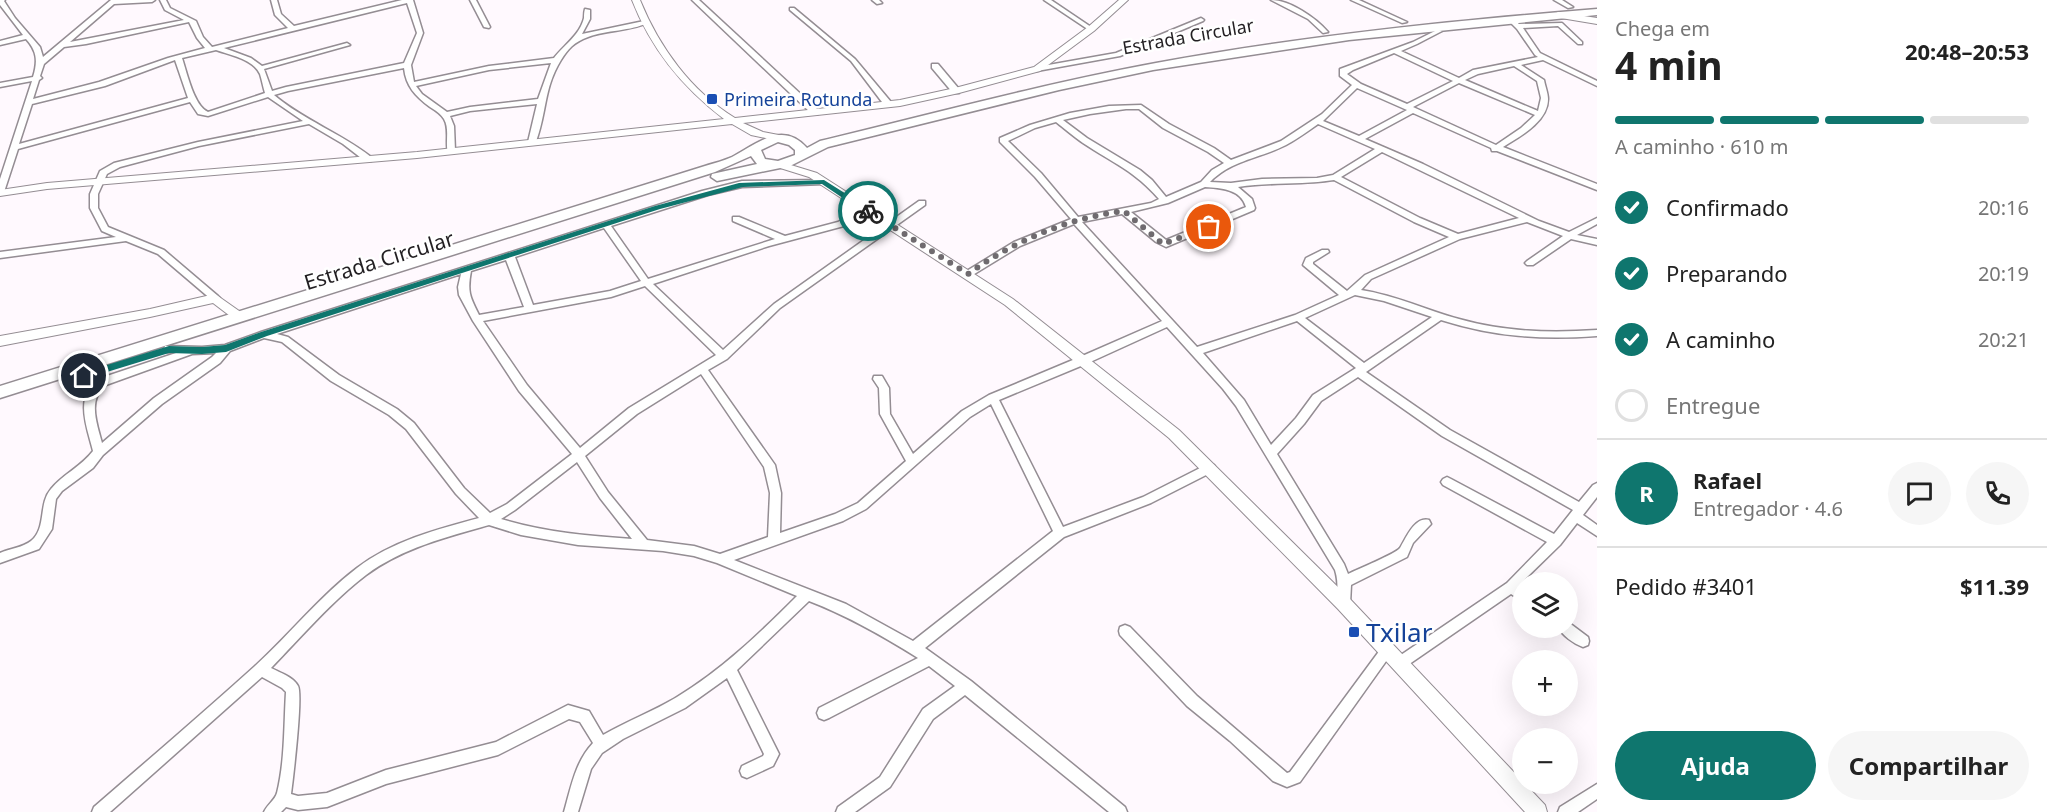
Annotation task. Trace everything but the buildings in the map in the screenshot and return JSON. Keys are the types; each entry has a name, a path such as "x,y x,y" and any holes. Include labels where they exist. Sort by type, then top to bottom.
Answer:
{"main road":[{"name":"Estrada Circular","path":"0,392 710,170 754,149 764,141 824,136 995,94 1181,55 1404,22 1597,5"},
{"name":"Estrada Circular","path":"0,402 716,177 794,162 801,155 824,144 946,112 1199,58 1350,35 1514,22 1597,12"},
{"path":"789,140 801,149 801,155"},
{"path":"754,149 760,161 776,165"}],"street":[{"path":"2,0 0,0 8,12 38,48 41,63 0,192 451,151 888,104 956,91 1037,69 1118,55 1201,20"},
{"path":"41,63 113,1 152,0"},
{"path":"164,0 167,9 190,20 200,38 214,48 248,59 261,68 268,93 309,122 351,145 368,159"},
{"path":"274,0 278,15 293,29"},
{"path":"30,102 84,89 178,57 407,0 420,33 406,65 416,93 445,114 451,125 451,151"},
{"path":"473,0 486,27"},
{"path":"637,0 644,23 655,43 672,65 702,96 747,129 789,140"},
{"path":"695,0 815,112"},
{"path":"1047,0 1091,29"},
{"path":"1037,69 1091,29 1124,0"},
{"path":"1274,0 1310,18 1325,32"},
{"path":"1354,0 1404,22"},
{"path":"1365,5 1377,0"},
{"path":"1557,0 1569,7"},
{"path":"792,9 853,60 888,104"},
{"path":"532,142 548,77 558,60 576,39 587,19 587,10"},
{"path":"1558,15 1597,21"},
{"path":"63,45 190,20"},
{"path":"1514,22 1560,24 1580,43"},
{"path":"1514,22 1537,54 1597,84"},
{"path":"576,39 644,23"},
{"path":"1439,31 1343,71 1345,77 1356,85 1495,149 1597,187"},
{"path":"0,43 28,36"},
{"path":"261,68 347,45"},
{"path":"1395,51 1457,81 1538,114"},
{"path":"178,57 192,99 201,112 208,114 268,93 406,65"},
{"path":"1359,139 1457,81 1489,68 1543,58"},
{"path":"412,85 489,68 558,60"},
{"path":"1495,149 1521,131 1544,107 1545,100 1540,80 1515,64"},
{"path":"934,66 956,91"},
{"path":"0,85 38,78"},
{"path":"968,274 1017,244 1077,220 1165,201 1204,184 1215,172 1230,163 1284,143 1318,121 1356,85"},
{"path":"16,147 192,99"},
{"path":"445,114 542,101"},
{"path":"1230,163 1212,150 1175,132 1141,107 1103,109 1059,120 1003,140 1003,143 1038,175 1240,403 1340,568 1345,582 1344,604"},
{"path":"1059,120 1084,140 1137,172 1165,201"},
{"path":"1318,121 1527,219 1570,236 1597,242"},
{"path":"238,316 161,252 105,228 94,208 94,194 103,173 117,165 198,144 309,122"},
{"path":"747,129 754,149"},
{"path":"1204,184 1231,186 1273,180 1317,180 1335,177 1381,149"},
{"path":"801,155 818,178"},
{"path":"776,165 818,178 891,227 968,274 1009,302 1084,360 1174,434 1344,604 1538,812"},
{"path":"1335,177 1417,220 1457,237"},
{"path":"169,349 199,351 226,348 695,196 742,184 818,178"},
{"path":"1575,179 1597,194"},
{"path":"1124,211 1166,244 1248,211 1251,208 1249,201 1231,186"},
{"path":"99,812 261,669 362,571 393,553 442,533 489,520 554,475 633,411 723,356 777,306 922,203"},
{"path":"476,319 611,294 784,239 841,224 867,211"},
{"path":"736,219 784,239"},
{"path":"1195,352 1298,317 1350,294 1368,277 1457,237 1527,219"},
{"path":"1530,263 1597,221"},
{"path":"606,225 646,282 723,356"},
{"path":"0,255 129,238"},
{"path":"1325,252 1309,260 1308,265 1350,294 1386,298 1439,317 1501,333 1526,336 1597,333"},
{"path":"510,256 530,309"},
{"path":"466,271 464,296 476,319 523,388 578,454 604,495 643,544"},
{"path":"0,341 150,314 215,298"},
{"path":"1298,317 1361,370 1446,433 1578,513 1597,531"},
{"path":"1269,453 1300,421 1317,398 1439,317"},
{"path":"720,559 839,518 862,506 966,414 993,398 1168,322"},
{"path":"285,339 290,326"},
{"path":"264,334 285,339 335,378 393,412 410,426 460,491 489,520 521,530 578,540 643,544 694,551 720,559 842,608 930,658 1119,812"},
{"path":"0,558 35,545 46,529 50,498 58,488 89,465 99,452 158,400 197,374 226,348"},
{"path":"197,374 199,351"},
{"path":"99,452 88,412 94,388 102,382 123,374 199,351"},
{"path":"703,370 769,465 775,479 777,497 774,540"},
{"path":"878,379 884,388 885,414 912,462"},
{"path":"993,398 1060,533"},
{"path":"915,648 1060,533 1165,492 1210,468"},
{"path":"1447,482 1556,542"},
{"path":"1125,631 1192,701 1235,736 1278,776 1287,780 1295,777 1394,657 1511,587 1556,542 1597,488"},
{"path":"1345,582 1402,553 1409,540 1425,524"},
{"path":"571,812 589,756 602,744 681,703 729,668 762,640 808,594"},
{"path":"1578,637 1583,641"},
{"path":"824,713 930,658"},
{"path":"729,668 772,754 768,761 747,771"},
{"path":"261,669 287,683 293,690 288,765 283,799 271,812"},
{"path":"843,812 885,782 928,714 966,686"},
{"path":"283,799 298,803 327,800 386,777 498,748 568,712 584,716 602,744"},
{"path":"1565,812 1597,791"}],"way so far":[{"path":"868,211 968,274 1017,244 1077,220 1099,214 1124,211 1163,244 1209,227"}],"place":[{"name":"Primeira Rotunda","path":"712,99"},
{"name":"Txilar","path":"1354,632"}],"route":[{"path":"84,376 169,349 202,351 226,348 705,193 742,184 824,182 868,211"}]}
